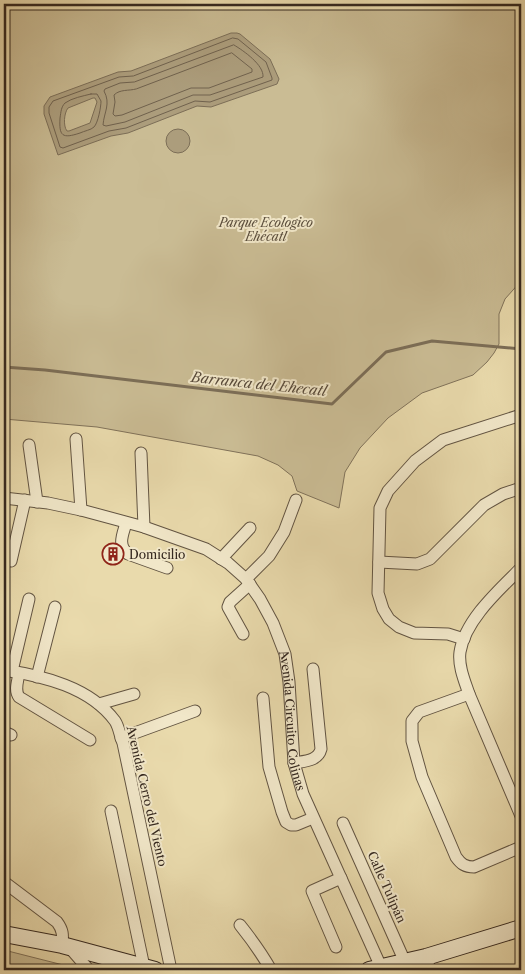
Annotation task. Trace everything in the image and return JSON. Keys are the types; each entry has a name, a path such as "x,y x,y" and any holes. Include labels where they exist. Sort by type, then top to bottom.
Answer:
{"main road":[{"name":"Avenida Circuito Colinas","path":"375,969 405,962 428,964 521,928"},
{"path":"4,934 65,946 150,969"}],"street":[{"path":"464,639 448,634 414,633 399,627 389,619 382,609 378,593 380,508 388,491 415,461 444,440 521,414"},
{"path":"76,438 81,510"},
{"path":"29,445 38,502"},
{"path":"141,453 144,528"},
{"path":"379,562 417,564 430,559 484,506 503,494 521,488"},
{"name":"Avenida Circuito Colinas","path":"4,497 81,510 126,522 206,549 228,563 248,582 273,623 285,654 289,682 294,763 303,794 341,878 375,969"},
{"path":"11,561 25,500"},
{"path":"243,634 228,607 230,602 269,556 284,532 296,500"},
{"path":"126,522 121,545 124,550 128,554 167,568"},
{"path":"222,559 250,528"},
{"path":"521,568 484,607 471,625 464,639 460,654 462,675 469,694 521,816"},
{"path":"29,599 12,671 17,694 90,740"},
{"path":"37,677 55,606"},
{"path":"294,763 315,759 319,755 314,669"},
{"name":"Avenida Cerro del Viento","path":"12,671 44,678 73,688 99,704 116,722 171,970"},
{"path":"99,704 134,694"},
{"path":"469,694 419,712 412,721 412,741 422,777 460,863 467,867 474,867 521,847"},
{"path":"263,698 269,767 286,822 296,825 313,818"},
{"path":"121,738 195,711"},
{"path":"111,811 150,969"},
{"name":"Calle Tulipán","path":"343,823 405,962"},
{"path":"336,947 312,891 341,878"},
{"path":"4,882 57,922 64,934 65,946 89,970"},
{"path":"240,926 264,956 271,970"}],"green space":[{"name":"Parque Ecologico Ehécatl","path":"4,4 521,4 521,281 505,299 499,314 499,344 487,362 473,375 422,393 388,418 360,448 345,472 339,508 297,491 292,476 278,465 258,456 97,427 4,419"},
{"path":"4,950 83,970 4,970"}],"water":[{"path":"231,33 237,33 270,59 279,79 277,84 211,107 197,106 128,133 111,136 58,155 44,114 44,106 50,97 118,72 131,71","holes":["95,98 97,102 90,123 67,131 64,120 68,108"]},
{"path":"178,129 187,132 190,141 187,150 178,153 169,150 166,141 169,132"}],"waterway":[{"name":"Barranca del Ehecatl","path":"4,367 45,370 332,404 386,352 432,341 521,349"}],"place":[{"name":"Domicilio","path":"113,554"}]}
